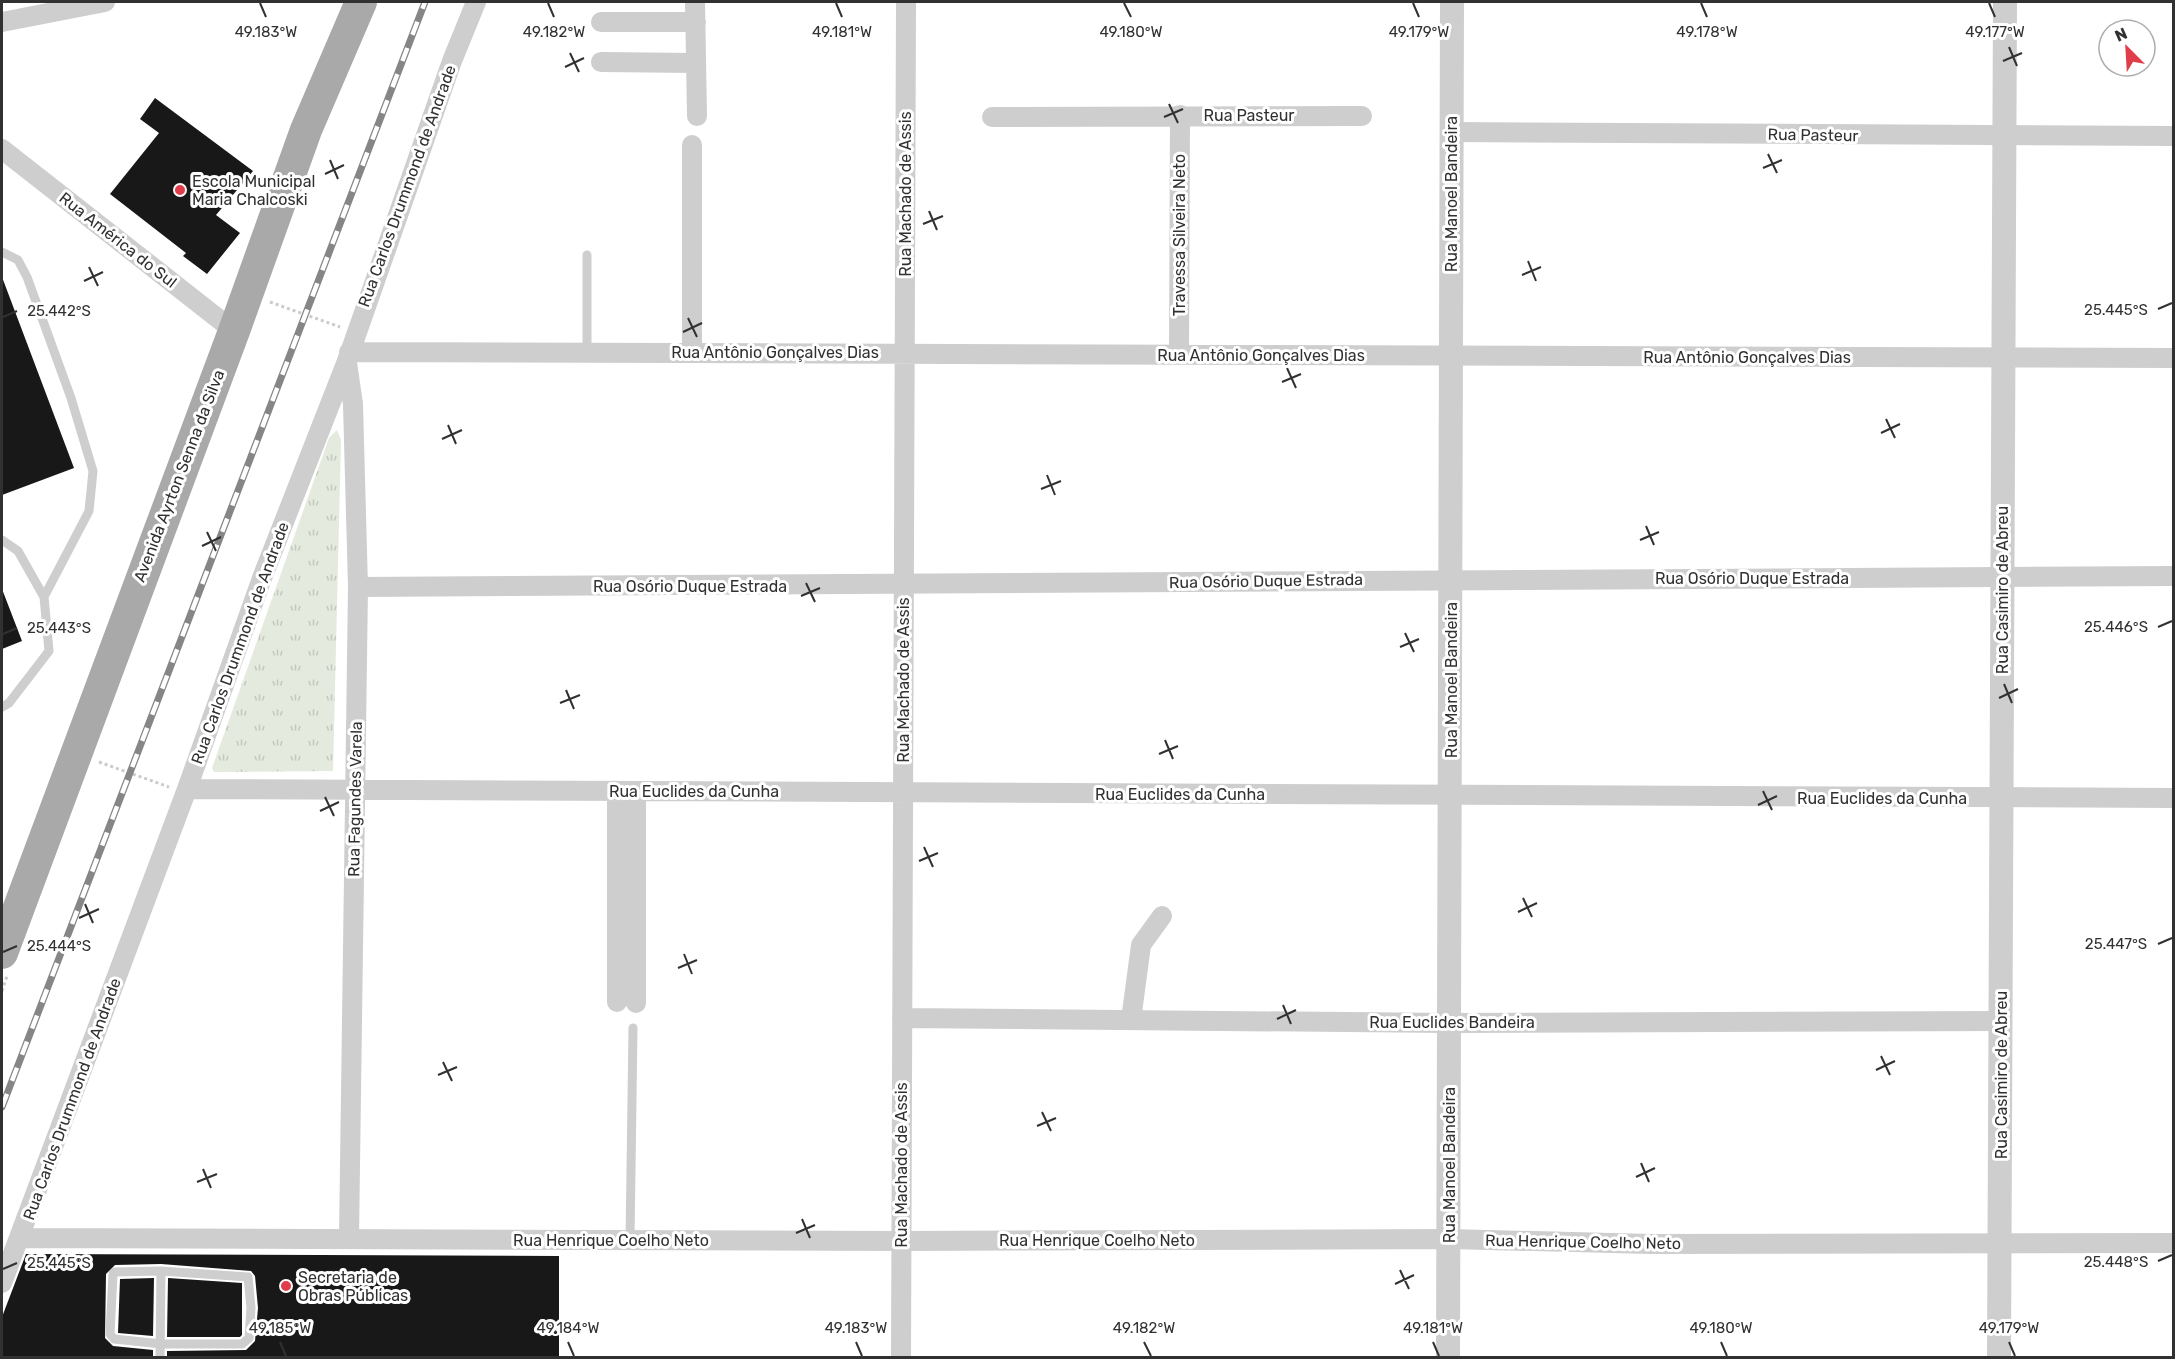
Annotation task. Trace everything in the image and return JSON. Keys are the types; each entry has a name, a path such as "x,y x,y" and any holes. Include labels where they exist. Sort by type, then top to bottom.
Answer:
{"main road":[{"name":"Avenida Ayrton Senna da Silva","path":"2,953 7,921 234,331 306,130 361,2"}],"street":[{"path":"2,22 105,2"},
{"name":"Rua Carlos Drummond de Andrade","path":"2,1283 186,791 262,578 348,357 355,332 476,2"},
{"path":"695,2 698,116"},
{"name":"Rua Machado de Assis","path":"901,1358 906,2"},
{"name":"Rua Manoel Bandeira","path":"1448,1358 1452,2"},
{"name":"Rua Casimiro de Abreu","path":"2000,1358 2005,2"},
{"path":"601,22 696,22"},
{"path":"601,62 696,63"},
{"name":"Travessa Silveira Neto","path":"1179,355 1180,115"},
{"name":"Rua Pasteur","path":"992,117 1362,116"},
{"name":"Rua Pasteur","path":"1452,132 2004,137 2174,136"},
{"path":"692,145 692,352"},
{"name":"Rua América do Sul","path":"2,149 234,331"},
{"name":"Rua Antônio Gonçalves Dias","path":"348,357 692,352 2174,358"},
{"name":"Rua Fagundes Varela","path":"348,357 353,404 358,587 349,1238"},
{"name":"Rua Osório Duque Estrada","path":"358,587 904,585 1450,578 2174,576"},
{"name":"Rua Euclides da Cunha","path":"186,791 356,789 2174,798"},
{"path":"627,791 627,1003"},
{"path":"1131,1020 1141,945 1162,916"},
{"name":"Rua Euclides Bandeira","path":"902,1018 1450,1023 2002,1021"},
{"name":"Rua Henrique Coelho Neto","path":"20,1238 901,1241 1449,1239 1650,1244 1884,1244 2000,1241 2174,1243"}],"lane":[{"path":"2,252 18,260 27,277 71,398 93,471 89,511 44,597"},
{"path":"587,255 587,352"},
{"path":"2,540 18,551 44,597 49,651 9,703 2,707"},
{"path":"630,1240 633,1028"},
{"path":"160,1358 162,1344 161,1271"},
{"path":"161,1271 245,1275 250,1280 249,1338 242,1344 162,1344 114,1339 110,1334 112,1274 161,1271"}],"path":[{"path":"262,300 355,332"},
{"path":"89,759 186,791"}],"green space":[{"path":"337,430 341,440 333,771 214,772 212,768 329,438"}],"building":[{"name":"Escola Municipal Maria Chalcoski","path":"155,98 253,171 216,215 240,233 207,274 183,256 186,253 110,194 159,133 140,119"},
{"path":"2,277 74,468 2,495"},
{"path":"2,589 22,641 2,649"},
{"name":"Secretaria de Obras Públicas","path":"26,1254 559,1256 559,1358 167,1358 167,1351 246,1350 255,1341 258,1308 255,1276 251,1271 161,1264 115,1265 106,1274 105,1338 113,1346 153,1350 153,1358 2,1358 2,1317"},
{"path":"154,1278 153,1336 118,1333 120,1279"},
{"path":"168,1278 242,1283 242,1335 240,1337 167,1337"}],"railway":[{"path":"2,1107 425,2"}],"place":[{"name":"Escola Municipal Maria Chalcoski","path":"180,190"},
{"name":"Secretaria de Obras Públicas","path":"286,1286"}]}
